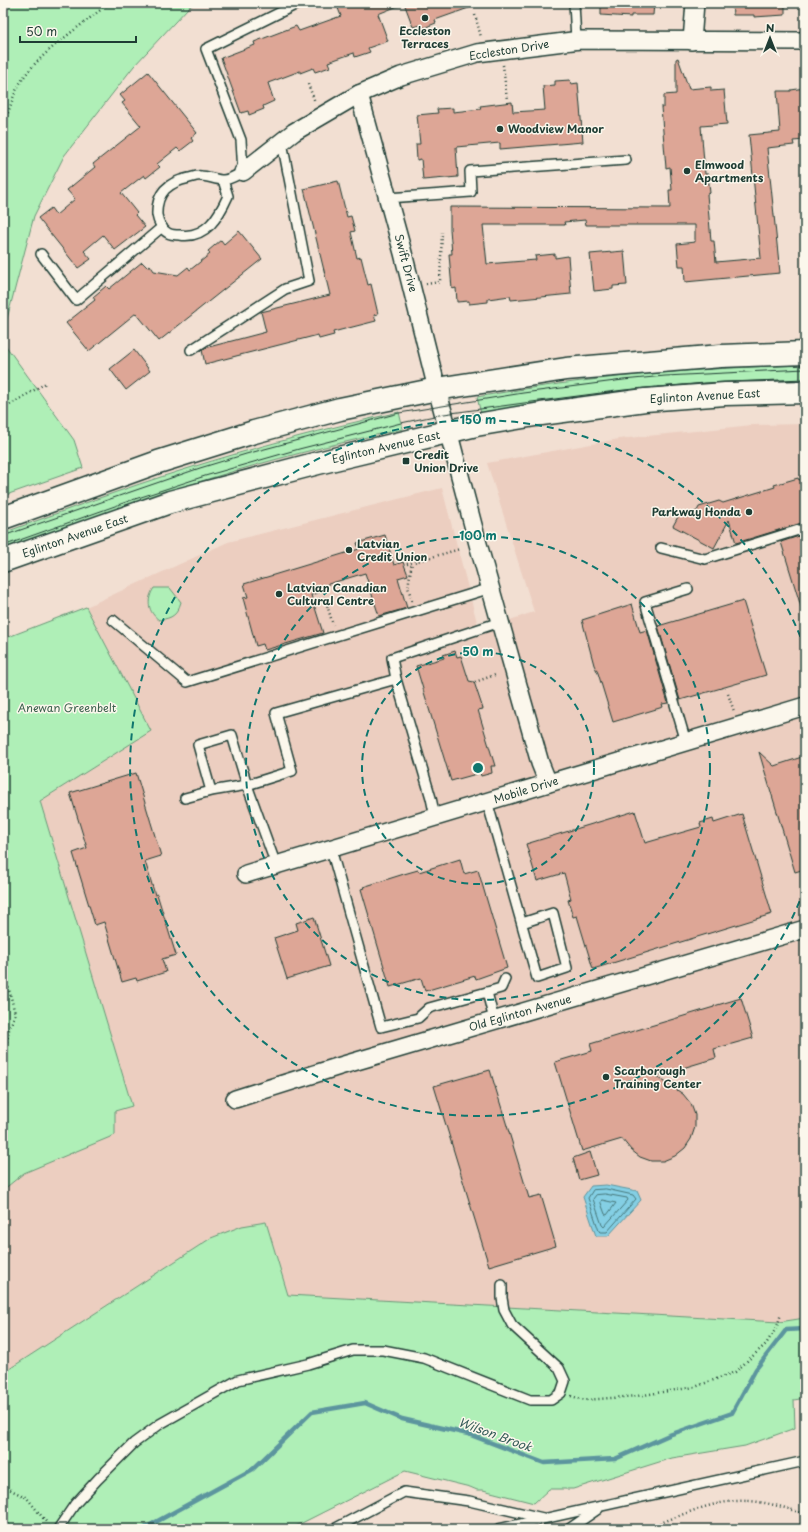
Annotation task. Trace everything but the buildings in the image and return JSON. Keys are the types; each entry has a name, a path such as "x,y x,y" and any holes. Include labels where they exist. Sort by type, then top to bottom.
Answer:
{"main road":[{"path":"3,518 158,462 254,432 340,409 437,389 566,369 721,356 805,353"},
{"name":"Eglinton Avenue East","path":"3,561 170,502 318,463 476,425 541,414 645,400 725,394 805,392"}],"street":[{"path":"692,41 695,3"},
{"name":"Eccleston Drive","path":"243,172 294,132 359,94 401,76 477,53 576,40 805,41"},
{"name":"Swift Drive","path":"359,94 424,334 448,432"},
{"path":"448,432 540,763 548,783"},
{"name":"Mobile Drive","path":"246,874 805,706"},
{"name":"Old Eglinton Avenue","path":"235,1099 494,1020 805,929"}],"lane":[{"path":"223,180 228,196 219,215 211,226 190,236 167,232 158,220 157,212 161,194 166,187 179,180 200,176 223,180 243,172 241,140 206,49 299,3"},
{"path":"574,3 576,40"},
{"path":"191,350 285,289 309,281 282,142"},
{"path":"388,198 471,192 470,171 626,160"},
{"path":"41,254 76,300 162,226"},
{"path":"661,548 705,559 805,528"},
{"path":"113,620 188,682 415,613 491,588"},
{"path":"686,742 645,602 688,589"},
{"path":"435,817 431,798 396,679 392,658 500,622"},
{"path":"185,798 211,791 247,785 292,772 276,713 396,679"},
{"path":"211,791 198,745 232,735 247,785 276,865"},
{"path":"486,801 537,978 567,968 553,913 522,923"},
{"path":"331,849 381,1027 418,1018 429,1008 500,988 505,979"},
{"path":"487,992 494,1020"},
{"path":"54,1527 98,1479 134,1443 160,1424 238,1380 308,1364 353,1350 383,1350 424,1358 530,1400 551,1400 561,1393 565,1381 559,1368 512,1325 504,1310 502,1285"},
{"path":"498,1529 805,1462"},
{"path":"334,1529 404,1492 469,1501 546,1518"},
{"path":"569,1529 602,1506"}],"path":[{"path":"3,124 9,114 19,85 35,63 109,3"},
{"path":"474,15 486,52"},
{"path":"503,62 506,100"},
{"path":"423,284 440,282 442,232"},
{"path":"3,409 46,383"},
{"path":"407,564 460,548"},
{"path":"412,562 408,587 415,613"},
{"path":"325,598 336,637"},
{"path":"475,682 495,675"},
{"path":"728,694 734,711"},
{"path":"3,972 15,1014 9,1030 4,1057 6,1086 3,1097"},
{"path":"561,1393 585,1400 637,1396 695,1387 735,1372 766,1344 778,1327 781,1314"},
{"path":"3,1486 27,1498 54,1527"},
{"path":"645,1529 713,1504 731,1501 748,1501 768,1504 805,1514"}],"shaded area":[{"path":"805,424 805,1318 779,1322 288,1295 266,1222 211,1238 3,1373 3,1149 7,1144 132,1106 40,801 151,731 86,607 228,542 442,488 479,630 534,612 487,463 619,439 752,425"}],"green space":[{"path":"3,3 195,3 188,8 134,66 64,156 34,216 3,334"},
{"path":"3,342 74,440 83,468 3,496"},
{"path":"805,365 805,383 481,414 477,397 559,384 682,371"},
{"path":"399,412 403,429 300,453 208,479 120,508 3,550 3,533 117,492 163,476 265,446"},
{"path":"154,588 170,588 181,602 176,613 171,617 159,620 150,610 149,601 151,592"},
{"name":"Anewan Greenbelt","path":"86,607 151,731 40,801 132,1106 115,1111 115,1135 24,1173 3,1190 3,639"},
{"path":"266,1222 288,1295 779,1322 805,1318 805,1398 794,1400 795,1428 745,1446 672,1458 573,1489 549,1489 534,1503 405,1471 290,1529 3,1529 3,1373 211,1238 242,1226"}],"water":[{"path":"606,1185 637,1191 641,1200 608,1236 596,1236 583,1197 591,1186"}],"waterway":[{"name":"Wilson Brook","path":"143,1529 253,1469 312,1412 365,1403 402,1419 468,1434 544,1463 615,1459 669,1435 732,1413 756,1369 786,1330 805,1329"}],"tram line":[{"path":"3,536 200,468 246,454 399,413 523,393 623,380 665,376 805,369"},
{"path":"3,546 129,501 205,476 299,449 401,423 444,414 624,390 705,383 805,379"}],"place":[{"name":"Eccleston Terraces","path":"425,18"},
{"name":"Woodview Manor","path":"500,129"},
{"name":"Elmwood Apartments","path":"687,171"},
{"name":"Credit Union Drive","path":"406,461"},
{"name":"Parkway Honda","path":"749,512"},
{"name":"Latvian Credit Union","path":"349,550"},
{"name":"Latvian Canadian Cultural Centre","path":"279,594"},
{"name":"Scarborough Training Center","path":"606,1077"}]}
